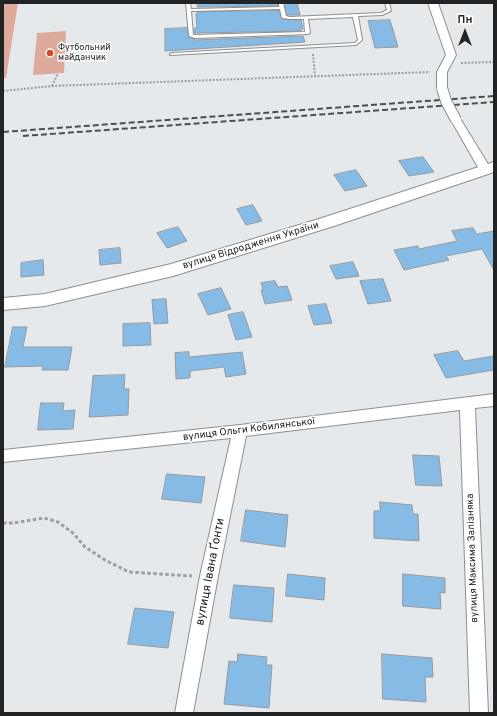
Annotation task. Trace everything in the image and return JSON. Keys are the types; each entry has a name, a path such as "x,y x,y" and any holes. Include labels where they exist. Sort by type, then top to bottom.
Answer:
{"street":[{"path":"433,3 451,55 442,72 442,88 446,101 456,120 490,168"},
{"name":"вулиця Відродження України","path":"3,304 45,300 173,270 328,222 490,168"},
{"name":"вулиця Ольги Кобилянської","path":"3,456 240,431 494,400"},
{"name":"вулиця Максима Залізняка","path":"467,403 479,713"},
{"name":"вулиця Івана Ґонти","path":"184,713 209,576 240,431"}],"lane":[{"path":"188,3 191,36 308,34"},
{"path":"189,10 281,5 284,17 306,18 382,14 389,11 387,3"},
{"path":"172,54 356,44 360,40 355,15"},
{"path":"306,18 308,34 313,46"}],"path":[{"path":"313,46 315,76"},
{"path":"448,63 494,62"},
{"path":"3,91 52,86 442,72"},
{"path":"52,86 58,73"},
{"path":"3,523 13,523 44,518 58,522 85,546 105,560 129,572 209,576"}],"shaded area":[{"path":"3,3 18,3 6,78 3,78"},
{"name":"Футбольний майданчик","path":"66,31 64,73 33,75 37,33"}],"building":[{"path":"197,3 278,3 278,6 198,7"},
{"path":"285,3 297,3 300,15 287,15"},
{"path":"279,11 282,19 301,20 303,29 301,29 301,31 194,33 194,28 197,28 196,14 198,12"},
{"path":"390,20 398,47 375,48 368,21"},
{"path":"187,28 188,36 195,40 303,36 305,42 165,51 165,29"},
{"path":"423,157 434,172 409,176 399,161"},
{"path":"356,170 367,186 345,191 334,175"},
{"path":"253,205 262,221 246,225 237,209"},
{"path":"178,227 187,241 167,248 157,233"},
{"path":"473,228 477,234 494,231 494,270 482,249 446,256 449,260 404,270 394,250 418,246 419,249 457,241 452,231"},
{"path":"120,248 121,263 100,265 99,250"},
{"path":"43,260 44,275 21,277 21,263"},
{"path":"353,262 359,276 336,279 330,266"},
{"path":"383,279 391,301 368,304 360,281"},
{"path":"275,281 278,287 287,286 292,300 265,304 261,290 263,289 261,283"},
{"path":"221,288 231,309 208,315 198,294"},
{"path":"166,299 168,323 154,324 152,300"},
{"path":"326,304 332,323 314,325 308,306"},
{"path":"243,312 252,337 236,340 228,315"},
{"path":"150,323 151,345 123,346 123,324"},
{"path":"13,327 27,327 23,347 72,347 68,370 42,370 43,366 5,367"},
{"path":"458,351 464,361 494,356 494,370 446,378 434,355"},
{"path":"189,352 189,357 242,352 246,374 226,377 224,367 190,371 190,378 176,379 175,353"},
{"path":"125,375 124,389 129,389 128,415 89,417 93,376"},
{"path":"41,403 64,403 63,411 75,410 73,429 38,430"},
{"path":"413,455 439,456 442,486 416,485"},
{"path":"167,474 205,477 201,503 162,499"},
{"path":"380,502 412,505 413,514 418,514 419,541 374,538 374,511 380,511"},
{"path":"246,510 288,515 285,547 241,541"},
{"path":"288,574 325,578 324,600 286,596"},
{"path":"403,574 445,578 445,593 440,592 441,609 403,606"},
{"path":"234,585 274,588 272,622 230,618"},
{"path":"135,608 174,612 168,648 128,644"},
{"path":"238,654 267,657 266,665 272,665 269,708 224,704 229,661 237,662"},
{"path":"382,654 432,658 433,677 425,677 426,702 383,699"}],"railway":[{"path":"3,132 494,96"},
{"path":"23,136 494,102"}],"place":[{"name":"Футбольний майданчик","path":"50,53"}]}
